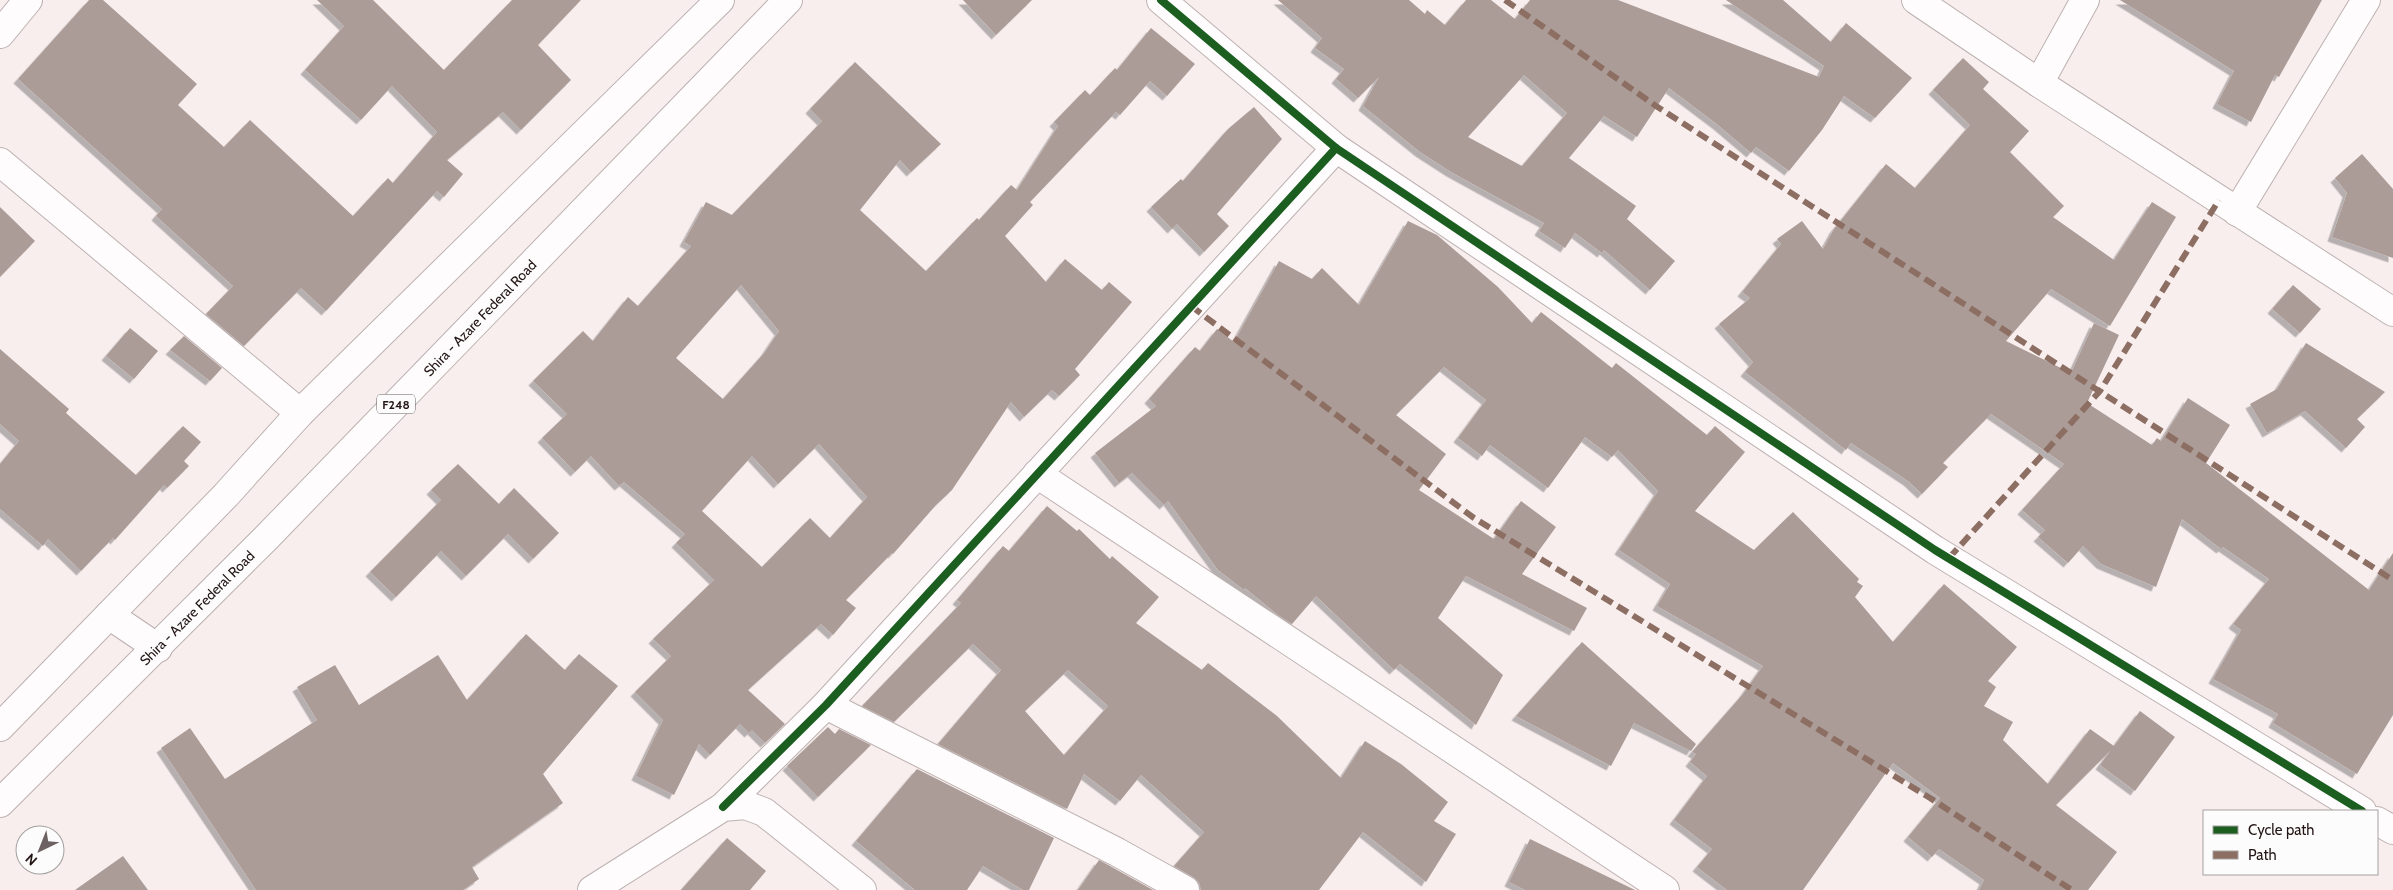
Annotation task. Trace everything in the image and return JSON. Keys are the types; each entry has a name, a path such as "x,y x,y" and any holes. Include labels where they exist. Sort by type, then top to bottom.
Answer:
{"street":[{"path":"0,34 28,0"},
{"path":"0,727 226,495 300,413 720,0"},
{"name":"Shira - Azare Federal Road","path":"0,803 158,648 788,0"},
{"path":"1161,0 1336,148 1935,550 2360,810"},
{"path":"1916,0 2039,83 2393,312"},
{"path":"2039,83 2085,0"},
{"path":"2237,212 2366,0"},
{"path":"592,890 724,807 826,705 1336,148"},
{"path":"0,162 300,413"},
{"path":"1037,474 1665,890"},
{"path":"109,615 158,648"},
{"path":"826,705 1117,852 1185,890"},
{"path":"724,807 745,805 764,812 862,890"},
{"path":"2378,821 2393,830"}],"building":[{"path":"89,0 103,0 197,84 178,105 224,147 250,120 353,216 388,178 393,183 437,132 392,86 361,120 305,70 344,26 317,0 373,0 444,70 512,0 581,0 538,45 571,80 521,130 503,112 447,160 463,174 444,197 437,191 326,311 301,288 244,346 206,314 233,286 156,216 162,209 18,79"},
{"path":"963,0 1032,0 996,35"},
{"path":"1278,0 1409,0 1425,14 1427,10 1445,25 1466,0 1491,0 1515,19 1530,0 1618,0 1819,77 1824,66 1726,0 1783,0 1831,42 1846,23 1912,78 1875,118 1844,96 1822,130 1789,171 1756,147 1751,153 1669,88 1637,137 1604,116 1569,158 1636,206 1627,219 1675,261 1650,290 1604,250 1602,253 1575,233 1565,248 1539,231 1544,223 1451,172 1420,152 1363,106 1379,77 1358,98 1336,79 1344,69 1315,48 1322,38","holes":["1524,75 1567,113 1522,166 1468,137"]},
{"path":"2120,0 2322,0 2279,77 2275,75 2251,122 2217,104 2234,71"},
{"path":"1151,28 1195,64 1167,96 1150,81 1120,115 1116,112 1030,202 1033,205 1005,236 1046,282 1065,259 1102,290 1109,282 1132,302 1075,369 1080,375 1059,396 1052,390 1024,417 1011,402 952,490 936,505 893,554 846,600 856,608 833,635 821,624 748,690 785,724 765,743 752,730 749,733 740,724 710,755 699,744 674,795 636,776 663,720 635,692 671,656 653,639 714,580 676,543 685,534 624,482 619,486 591,456 575,472 542,438 567,414 533,381 583,331 593,341 628,297 638,306 691,246 684,242 706,202 732,215 822,121 810,109 855,62 941,144 911,172 900,160 860,210 926,271 977,218 979,220 1011,185 1017,190 1058,126 1054,122 1085,90 1090,95 1115,68 1117,70","holes":["741,285 779,331 765,352 723,399 676,358","819,444 867,497 830,538 810,518 762,567 702,511 752,456 778,484"]},
{"path":"1963,58 1989,82 1983,89 2029,131 2010,152 2064,206 2053,217 2114,260 2152,202 2176,217 2110,326 2051,289 2006,341 2071,373 2094,323 2119,335 2087,403 2152,445 2157,438 2161,441 2188,398 2230,425 2206,463 2369,590 2393,553 2393,715 2357,774 2273,723 2278,714 2213,679 2241,630 2233,624 2269,579 2223,547 2221,549 2182,519 2156,587 2101,564 2083,546 2068,563 2038,537 2045,530 2022,510 2064,464 1991,414 1943,463 1948,467 1922,494 1908,481 1851,443 1846,450 1745,372 1753,362 1719,324 1750,298 1742,292 1781,244 1777,239 1802,221 1823,249 1834,229 1886,164 1915,188 1970,125 1933,90"},
{"path":"1254,107 1282,139 1217,214 1229,226 1204,252 1177,224 1172,229 1151,207 1181,179 1183,181 1228,129"},
{"path":"2362,154 2393,189 2393,258 2332,237 2347,193 2335,178"},
{"path":"0,207 35,241 0,277"},
{"path":"1408,221 1437,235 1498,287 1532,323 1541,312 1612,368 1616,363 1707,435 1715,426 1745,452 1695,511 1754,550 1793,512 1859,579 1857,582 1863,586 1855,597 1893,642 1944,584 2017,647 1988,681 1996,687 1984,706 2013,722 2003,740 2048,784 2090,729 2114,746 2140,711 2175,737 2135,791 2100,765 2111,750 2056,805 2117,852 2088,890 1979,890 1984,880 1939,849 1932,857 1908,837 1940,798 1893,763 1803,890 1727,890 1697,867 1712,849 1674,820 1707,776 1690,762 1696,754 1692,752 1743,694 1763,666 1657,606 1670,584 1619,550 1658,491 1618,450 1612,457 1585,437 1548,488 1490,445 1482,456 1458,438 1486,400 1444,367 1396,415 1446,454 1419,490 1494,539 1521,501 1556,527 1522,574 1587,608 1574,631 1466,576 1438,618 1503,675 1476,725 1400,664 1394,670 1316,596 1292,624 1278,615 1245,588 1244,590 1218,570 1168,501 1164,505 1132,473 1119,483 1095,453 1156,406 1149,399 1195,347 1200,351 1217,329 1234,342 1279,261 1312,279 1322,268 1359,305"},
{"path":"2293,285 2321,309 2300,333 2272,309"},
{"path":"130,328 158,351 134,379 106,356"},
{"path":"184,336 222,368 210,381 170,350"},
{"path":"2306,343 2385,392 2357,419 2365,427 2346,448 2305,411 2267,433 2250,404 2277,389"},
{"path":"0,349 69,409 66,413 136,475 183,426 201,442 184,461 189,466 167,488 164,485 115,540 113,538 81,571 48,539 43,546 0,509 0,464 19,441 0,424"},
{"path":"458,464 499,504 514,488 559,533 533,559 508,534 466,576 441,551 396,597 370,572 441,500 431,490"},
{"path":"1047,506 1077,531 1079,529 1110,559 1112,556 1159,597 1136,623 1202,670 1208,663 1277,716 1341,778 1365,741 1401,764 1448,802 1434,821 1456,834 1426,882 1363,832 1319,890 1201,890 1199,882 1174,866 1204,832 1141,775 1120,801 1084,774 1067,809 938,744 1001,670 973,644 894,722 862,706 961,603 957,600 1003,546 1009,551","holes":["1068,670 1108,706 1064,755 1025,711"]},
{"path":"526,634 565,670 579,654 618,686 543,774 563,803 472,867 479,879 463,890 256,890 161,748 190,728 225,779 317,720 297,687 335,665 359,705 438,655 467,700"},
{"path":"1582,642 1696,744 1691,751 1634,723 1611,766 1516,716"},
{"path":"828,727 835,734 839,729 871,745 818,797 787,766"},
{"path":"917,769 1054,838 1029,890 1023,890 983,866 967,890 915,890 856,841"},
{"path":"727,838 766,871 750,890 681,890"},
{"path":"1530,839 1635,890 1525,890 1509,882"},
{"path":"123,856 148,890 75,890"},
{"path":"1099,860 1110,866 1153,890 1078,890"}],"marked path":[{"path":"1505,0 1656,106 2393,580"},
{"path":"1949,558 2100,391 2219,200"},
{"path":"1191,306 1474,518 1930,798 2072,890"}],"cycle path":[{"path":"1161,0 1336,148 1935,550 2360,810"},
{"path":"723,807 826,705 1336,148"}]}
